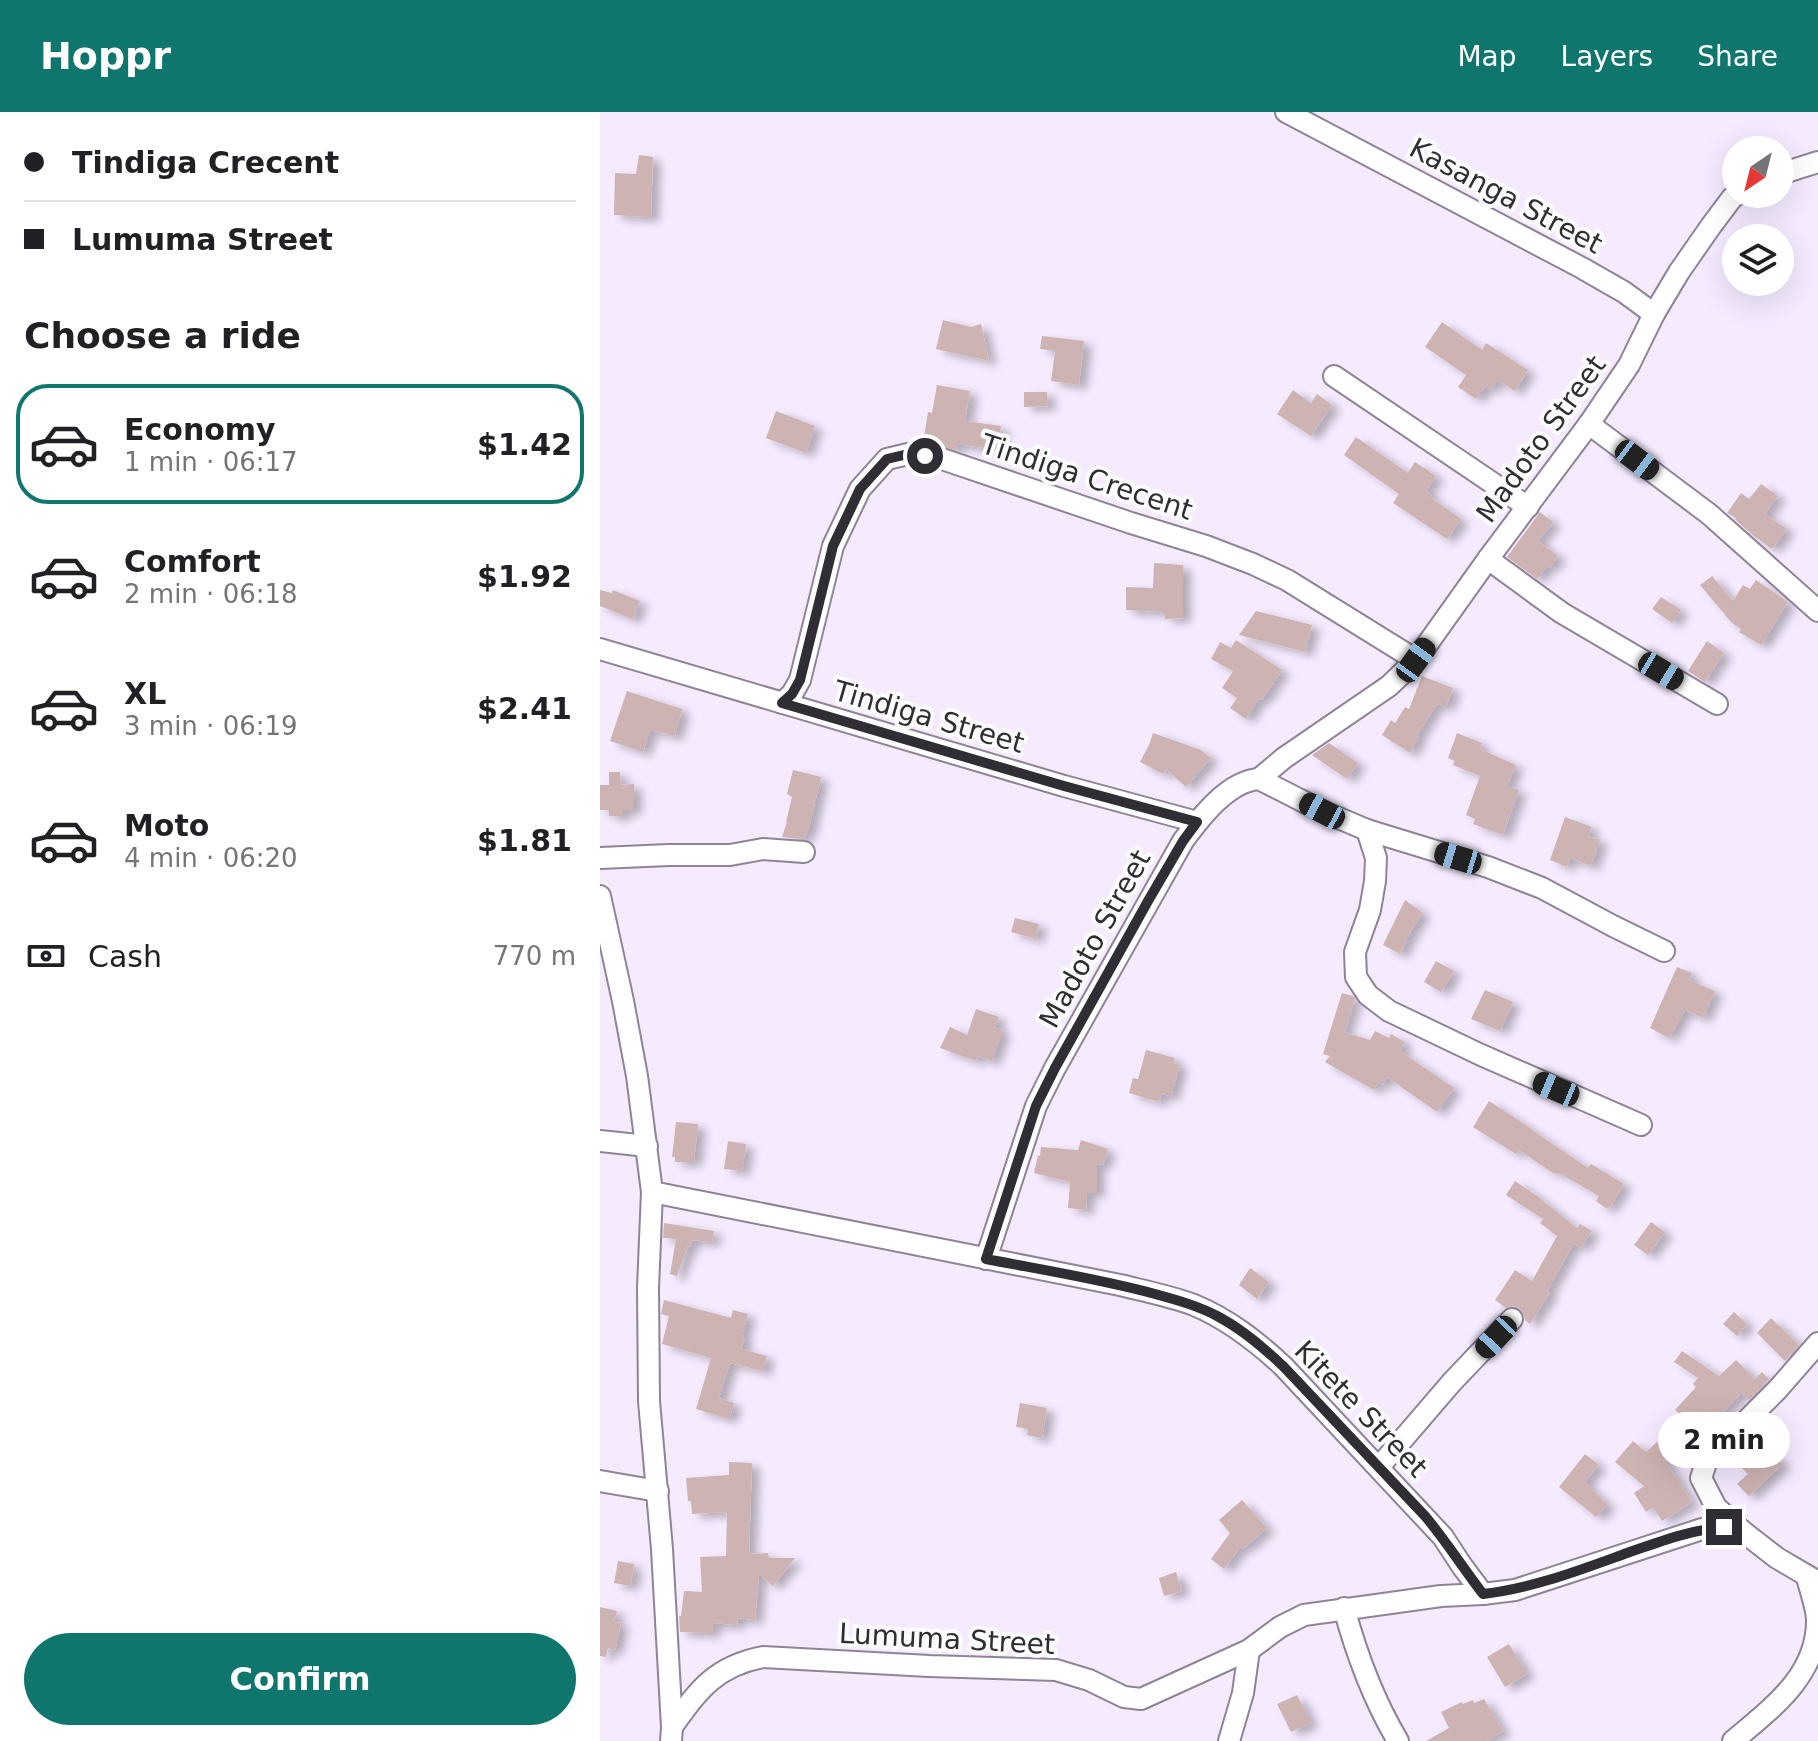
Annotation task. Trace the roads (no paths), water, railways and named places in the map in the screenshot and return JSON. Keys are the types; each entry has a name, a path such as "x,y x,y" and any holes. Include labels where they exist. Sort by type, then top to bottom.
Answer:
{"street":[{"name":"Kasanga Street","path":"1286,112 1582,268 1654,314"},
{"path":"1794,170 1818,162"},
{"name":"Madoto Street","path":"986,1259 1036,1106 1183,841 1197,822 1232,789 1247,780 1259,779 1284,758 1389,686 1416,660 1589,424 1629,365 1679,272 1724,208"},
{"path":"1334,376 1528,507"},
{"path":"1589,424 1709,514 1818,611"},
{"name":"Tindiga Crecent","path":"782,703 800,680 833,546 860,489 887,459 908,454 942,459 1253,564 1298,587 1416,660"},
{"path":"1488,559 1562,613 1717,704"},
{"name":"Tindiga Street","path":"600,649 1064,786 1197,822"},
{"path":"1259,779 1367,830 1488,867 1542,888 1664,951"},
{"path":"1367,830 1376,858 1375,881 1370,910 1355,952 1356,977 1368,995 1389,1011 1479,1054 1641,1125"},
{"path":"600,858 730,855 763,849 804,852"},
{"path":"600,896 623,1001 652,1192 648,1288 649,1401 658,1491 672,1734"},
{"path":"600,1141 647,1146"},
{"name":"Kitete Street","path":"652,1192 1120,1285 1192,1304 1219,1317 1259,1344 1283,1366 1443,1537 1483,1594"},
{"path":"1379,1467 1452,1382 1512,1319"},
{"path":"1733,1741 1779,1702 1806,1670 1817,1639 1817,1616 1812,1579 1741,1530 1716,1507 1701,1478 1707,1460 1778,1389 1818,1343"},
{"path":"600,1481 658,1491"},
{"name":"Lumuma Street","path":"672,1734 696,1694 721,1672 742,1661 763,1657 1056,1670 1089,1680 1124,1697 1141,1699 1249,1650 1280,1627 1304,1615 1441,1596 1515,1590 1702,1529 1724,1527 1741,1530"},
{"path":"1344,1608 1364,1675 1398,1741"},
{"path":"1229,1741 1243,1693 1249,1650"}]}
